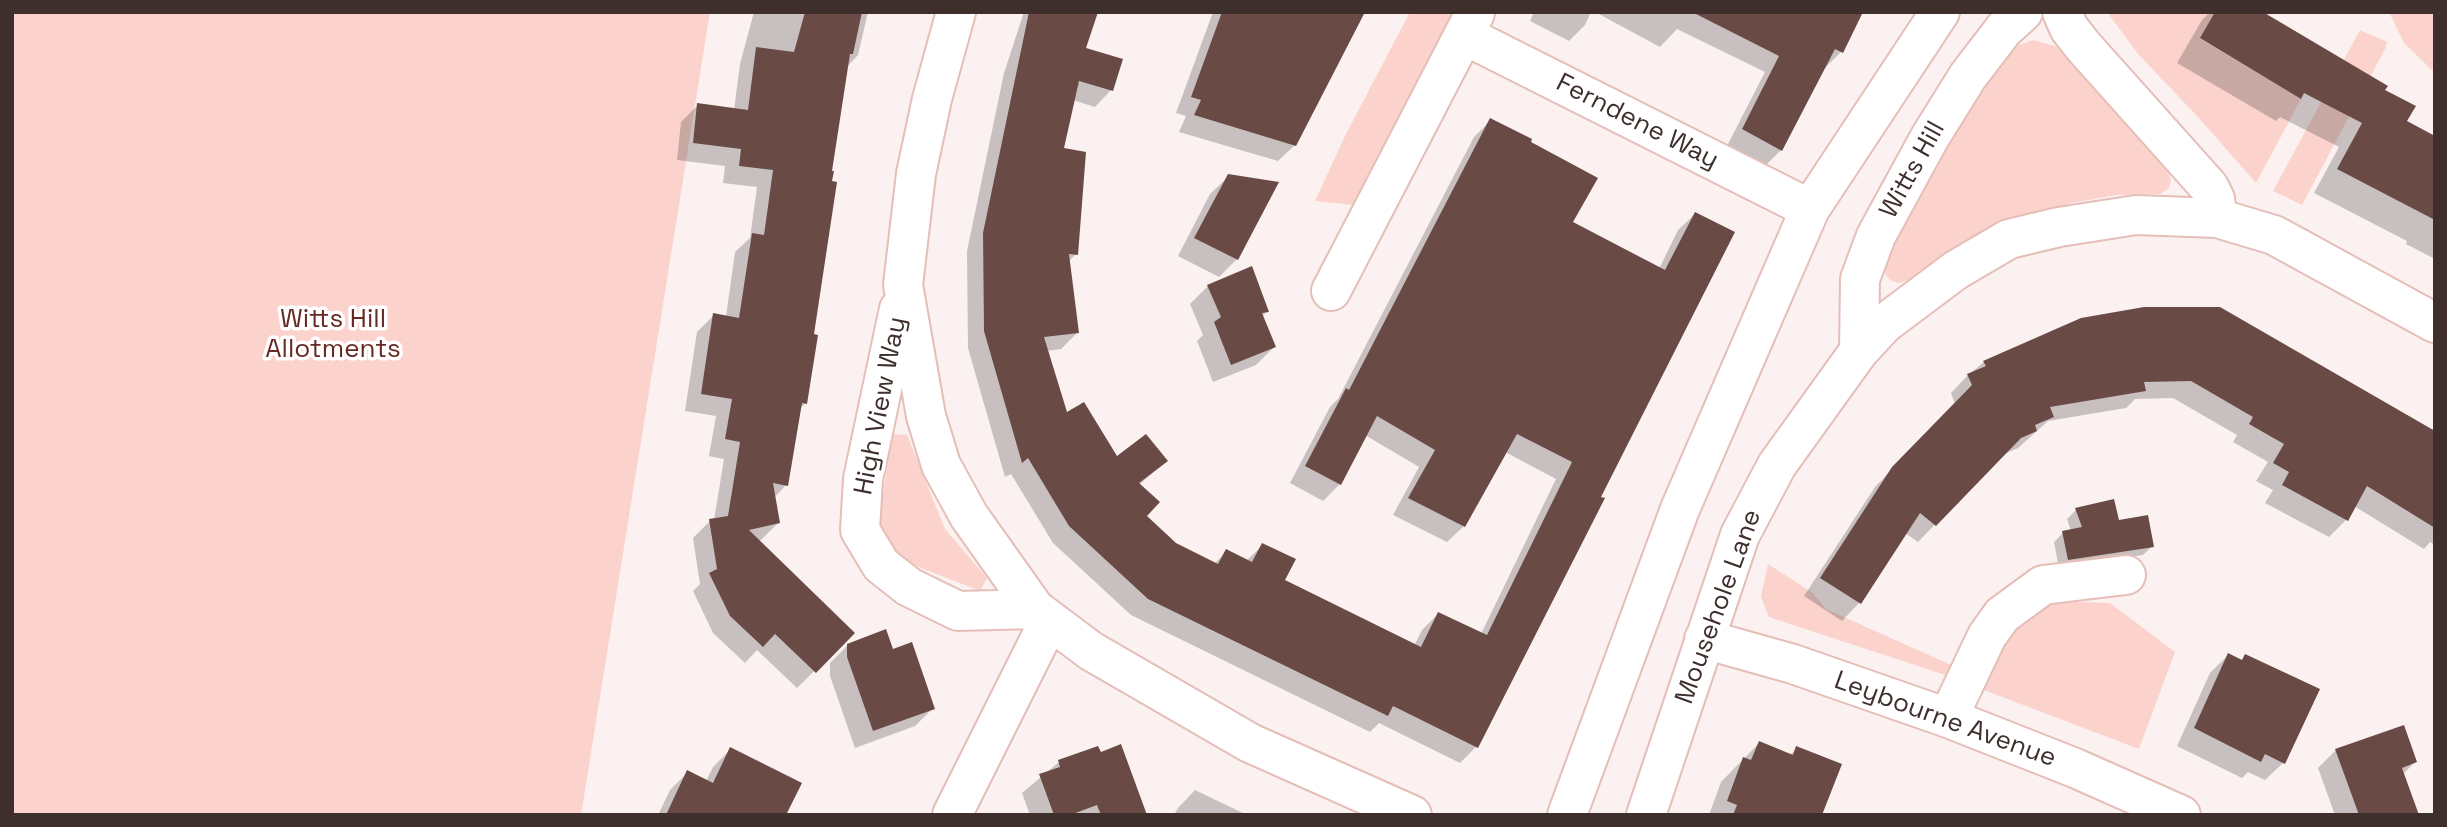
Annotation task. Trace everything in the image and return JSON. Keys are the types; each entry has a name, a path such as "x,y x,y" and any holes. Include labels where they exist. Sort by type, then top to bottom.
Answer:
{"street":[{"name":"High View Way","path":"956,12 932,99 916,174 894,341 863,479 860,530 881,565 909,587 958,611 1042,615"},
{"path":"1567,815 1680,509 1810,209 1940,12"},
{"name":"Witts Hill","path":"1859,351 1860,279 1876,236 1930,137 1968,76 2004,29 2023,12"},
{"path":"2062,12 2069,28 2083,46 2210,187 2215,199 2217,218"},
{"name":"Ferndene Way","path":"1331,291 1469,24 1810,209"},
{"name":"Mousehole Lane","path":"1646,815 1740,535 1777,465 1859,351 1884,324 1956,270 2009,239 2059,227 2136,215 2217,218 2274,235 2435,323"},
{"name":"High View Way","path":"903,285 926,416 941,465 969,516 1042,615 1091,651 1250,743 1412,815"},
{"path":"1948,718 1987,636 2002,615 2043,585 2126,575"},
{"path":"953,815 1042,615"},
{"name":"Leybourne Avenue","path":"1704,639 1793,664 1948,718 2076,768 2181,815"}],"green space":[{"name":"Witts Hill Allotments","path":"12,12 710,12 581,815 12,815"},
{"path":"1410,12 1475,12 1374,207 1315,201 1346,134"},
{"path":"2107,12 2215,12 2200,39 2301,99 2256,183 2139,55"},
{"path":"2389,12 2435,12 2435,73 2404,43"},
{"path":"2360,30 2387,42 2385,49 2302,205 2273,191"},
{"path":"2033,40 2058,47 2165,167 2171,179 2169,188 2160,194 2116,195 2072,203 2017,219 1936,260 1910,280 1898,283 1890,280 1884,272 1883,260 1889,246 1961,122 2005,56 2019,45"},
{"path":"892,434 907,435 945,529 987,578 980,591 898,559 878,527"},
{"path":"1768,564 1813,593 1826,609 1960,669 1957,679 1769,617 1761,597"},
{"path":"2045,601 2110,603 2175,652 2139,749 1976,687 2001,627"}],"building":[{"path":"805,12 862,12 853,54 850,54 832,171 832,181 837,182 814,334 818,335 807,404 802,403 788,486 773,483 780,523 749,530 855,633 816,673 775,634 763,647 730,616 709,573 717,569 709,519 728,516 740,442 725,439 732,399 701,394 713,313 739,318 752,233 764,235 773,170 739,166 741,149 693,143 697,103 748,110 756,47 794,52"},
{"path":"1029,12 1098,12 1086,48 1123,59 1113,91 1079,81 1064,148 1086,152 1078,255 1069,254 1079,333 1044,337 1067,412 1084,402 1117,456 1146,434 1168,461 1139,483 1160,502 1147,516 1176,543 1218,564 1226,549 1252,562 1262,543 1296,559 1285,580 1421,647 1438,612 1487,635 1572,462 1517,434 1465,527 1408,498 1435,450 1377,416 1341,485 1305,466 1346,388 1349,390 1490,118 1598,178 1573,222 1665,270 1695,212 1735,232 1601,497 1605,498 1478,748 1393,706 1388,716 1148,599 1069,526 1028,458 1022,463 984,331 983,233"},
{"path":"1222,12 1365,12 1296,146 1194,115 1201,100 1191,97"},
{"path":"1692,12 1863,12 1843,53 1835,49 1782,151 1742,129 1779,56"},
{"path":"2215,12 2263,12 2388,86 2385,90 2416,106 2407,121 2435,136 2435,220 2337,169 2362,123 2304,93 2301,99 2200,38"},
{"path":"1228,174 1279,182 1238,260 1194,238"},
{"path":"1252,266 1269,312 1262,313 1276,347 1231,365 1214,322 1221,317 1207,285"},
{"path":"2144,307 2220,307 2435,431 2435,528 2367,486 2348,521 2282,485 2289,472 2273,463 2284,444 2249,424 2253,417 2191,381 2144,382 2146,391 2050,407 2054,417 2035,425 2037,431 2021,438 1936,526 1920,513 1861,604 1820,578 1892,467 1972,385 1967,374 1986,366 1983,361 2081,318"},
{"path":"2114,499 2119,520 2148,515 2154,547 2068,560 2062,531 2082,527 2075,508"},
{"path":"886,629 893,649 912,642 935,709 873,731 847,657 847,644"},
{"path":"2228,653 2242,660 2245,654 2320,689 2285,764 2265,754 2261,762 2194,728"},
{"path":"2404,725 2417,762 2402,768 2419,815 2359,815 2335,749"},
{"path":"1759,741 1793,755 1796,746 1842,764 1822,815 1733,815 1737,805 1727,801 1743,757 1751,760"},
{"path":"1121,744 1147,815 1101,815 1097,805 1070,815 1054,815 1039,774 1060,767 1058,760 1098,746 1101,752"},
{"path":"730,747 802,783 786,815 666,815 687,770 713,783"}]}
